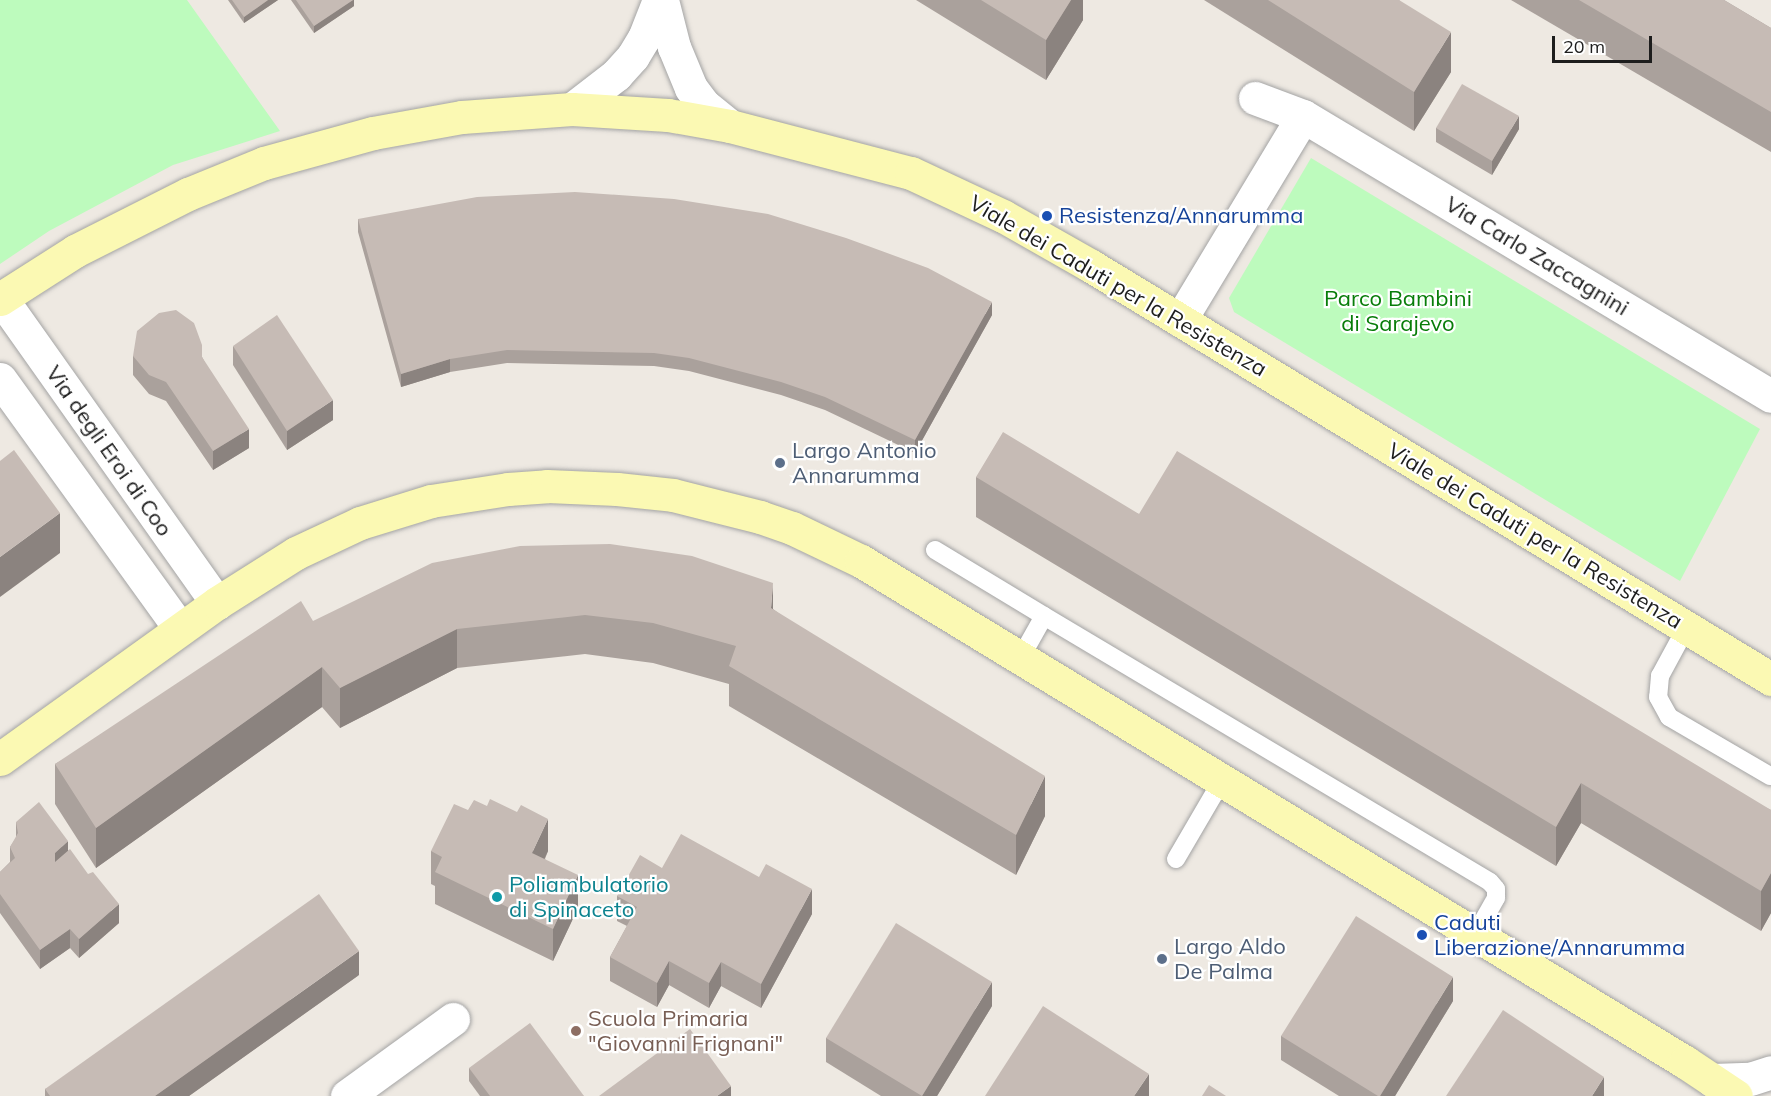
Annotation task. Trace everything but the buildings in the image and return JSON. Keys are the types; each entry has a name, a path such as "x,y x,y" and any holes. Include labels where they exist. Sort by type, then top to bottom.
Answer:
{"street":[{"path":"572,109 616,75 633,56 644,38 660,0"},
{"path":"660,0 674,47 688,81 704,105 730,126"},
{"name":"Via Carlo Zaccagnini","path":"1255,98 1303,116 1771,396"},
{"name":"Viale dei Caduti per la Resistenza","path":"0,299 75,250 188,194 264,163 332,143 416,123 488,114 572,109 668,115 730,126 866,160 940,185 1042,236 1771,679"},
{"path":"1180,320 1303,116"},
{"name":"Via degli Eroi di Coo","path":"0,299 218,603"},
{"name":"Via degli Eroi di Coo","path":"0,379 180,629"},
{"path":"0,759 218,603 320,540 395,511 431,501 508,489 547,486 617,489 701,501 792,528 861,561 1724,1088 1771,1072"},
{"path":"347,1096 453,1019"}],"lane":[{"path":"935,550 1491,882 1496,890 1496,898 1474,935"},
{"path":"1021,657 1044,616"},
{"path":"1686,628 1660,676 1658,697 1669,717 1770,776"},
{"path":"1176,859 1221,782"}],"green space":[{"path":"0,0 187,0 280,131 173,165 49,231 0,264"},
{"name":"Parco Bambini di Sarajevo","path":"1311,158 1760,429 1680,581 1234,312 1229,298"}],"place":[{"name":"Resistenza/Annarumma","path":"1047,216"},
{"name":"Largo Antonio Annarumma","path":"780,463"},
{"name":"Poliambulatorio di Spinaceto","path":"497,897"},
{"name":"Caduti Liberazione/Annarumma","path":"1422,935"},
{"name":"Largo Aldo De Palma","path":"1162,959"},
{"name":"Scuola Primaria \"Giovanni Frignani\"","path":"576,1031"}]}
